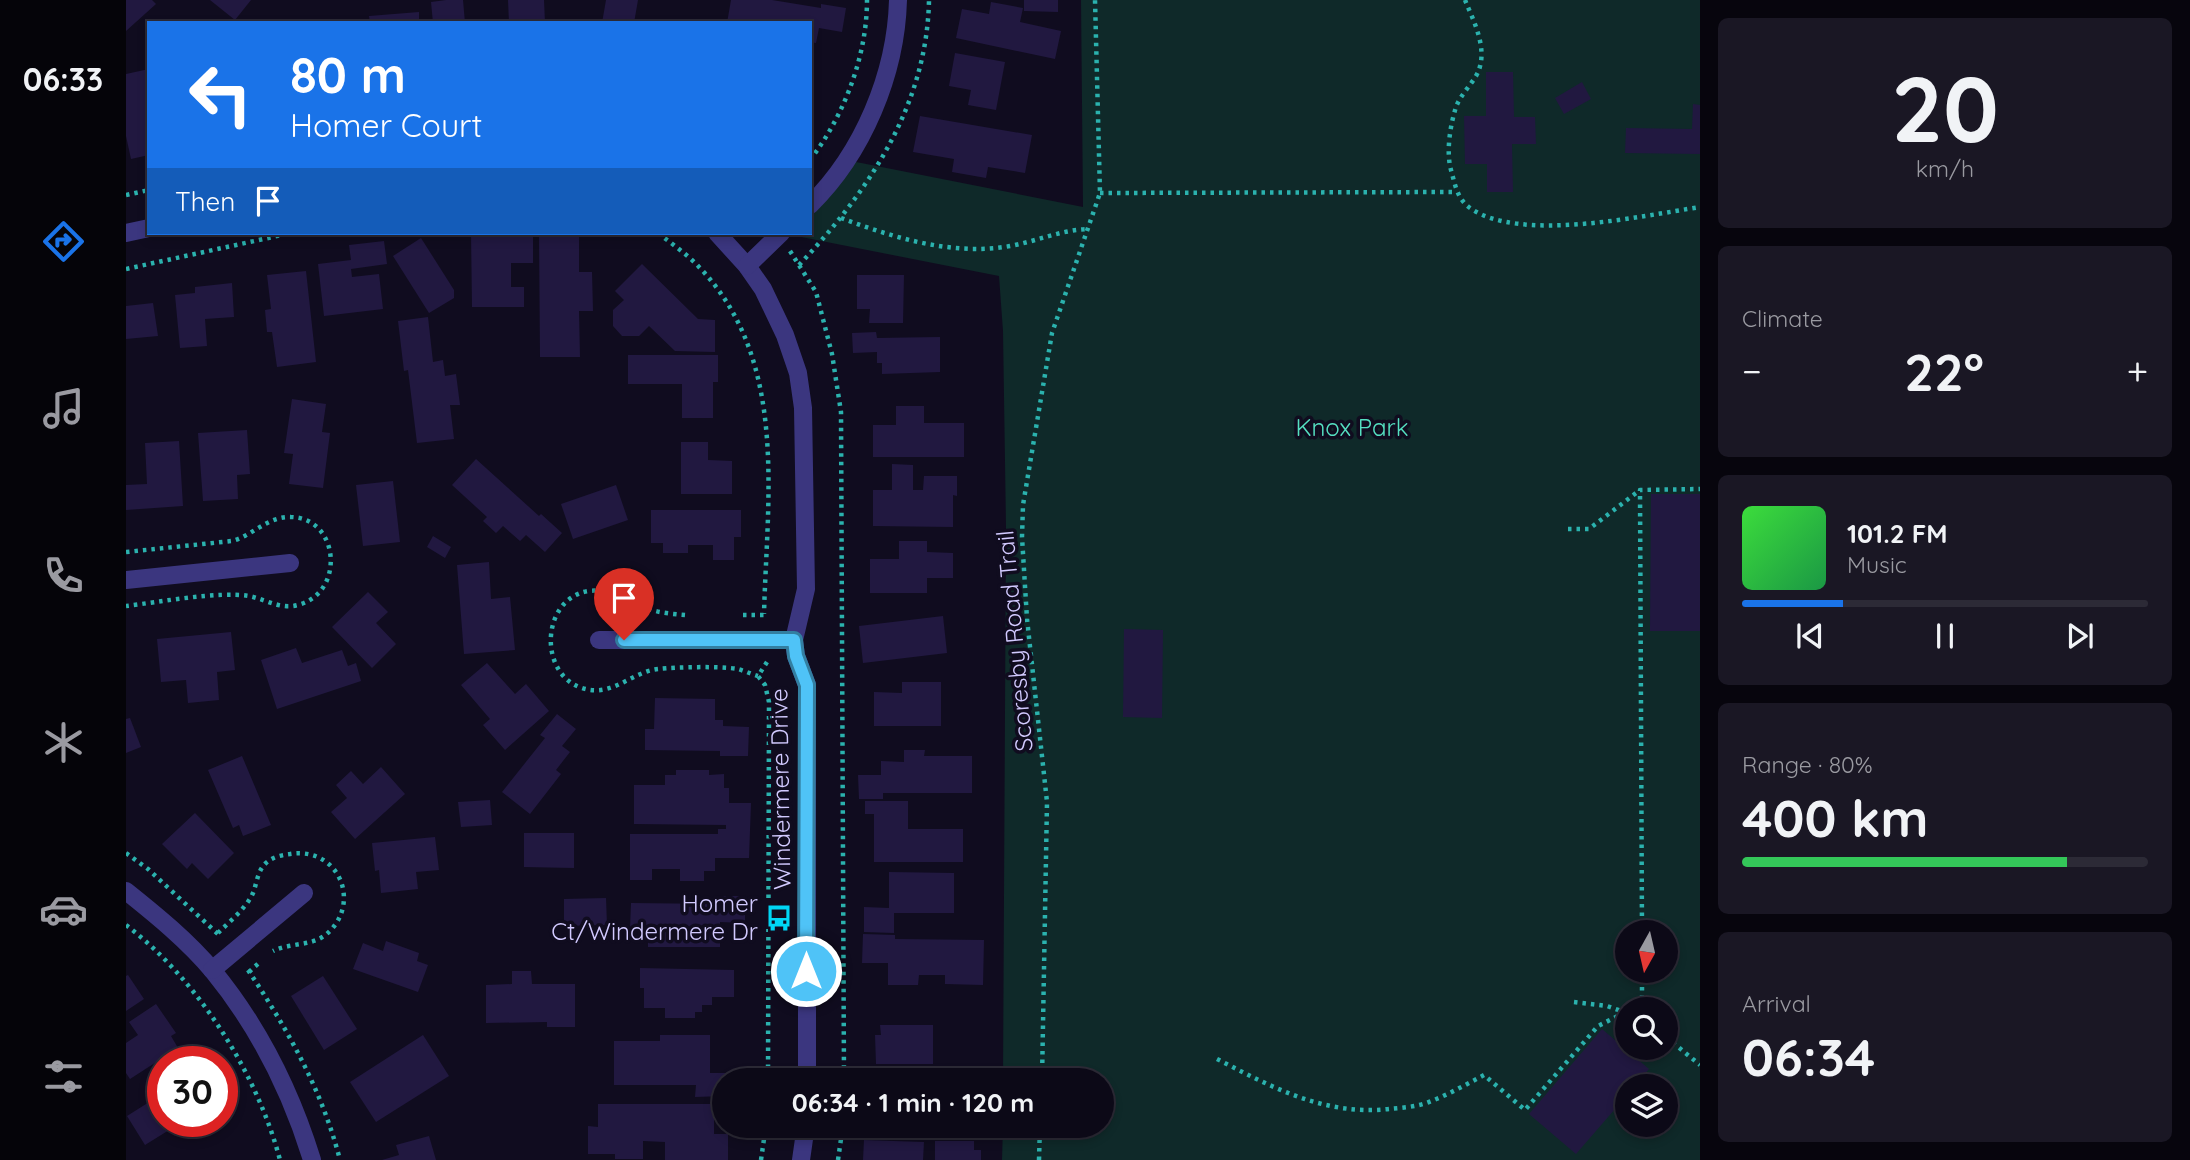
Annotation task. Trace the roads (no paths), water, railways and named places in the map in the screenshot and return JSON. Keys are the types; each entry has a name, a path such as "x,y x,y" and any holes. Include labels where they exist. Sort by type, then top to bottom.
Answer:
{"street":[{"path":"812,203 840,170 867,125 890,56 898,0"},
{"path":"126,233 147,228"},
{"name":"Windermere Drive","path":"719,235 747,266 763,289 785,335 800,388 806,589 794,640 796,656 807,685 807,1068"},
{"path":"747,266 779,235"},
{"path":"126,580 290,563"},
{"path":"599,640 794,640"},
{"path":"126,891 173,930 212,970 243,1013 271,1060 296,1112 312,1160"},
{"path":"212,970 304,893"},
{"path":"801,1160 804,1138"}],"place":[{"name":"Homer Ct/Windermere Dr","path":"779,918"}],"park label":[{"name":"Knox Park","path":"1352,428"}]}
